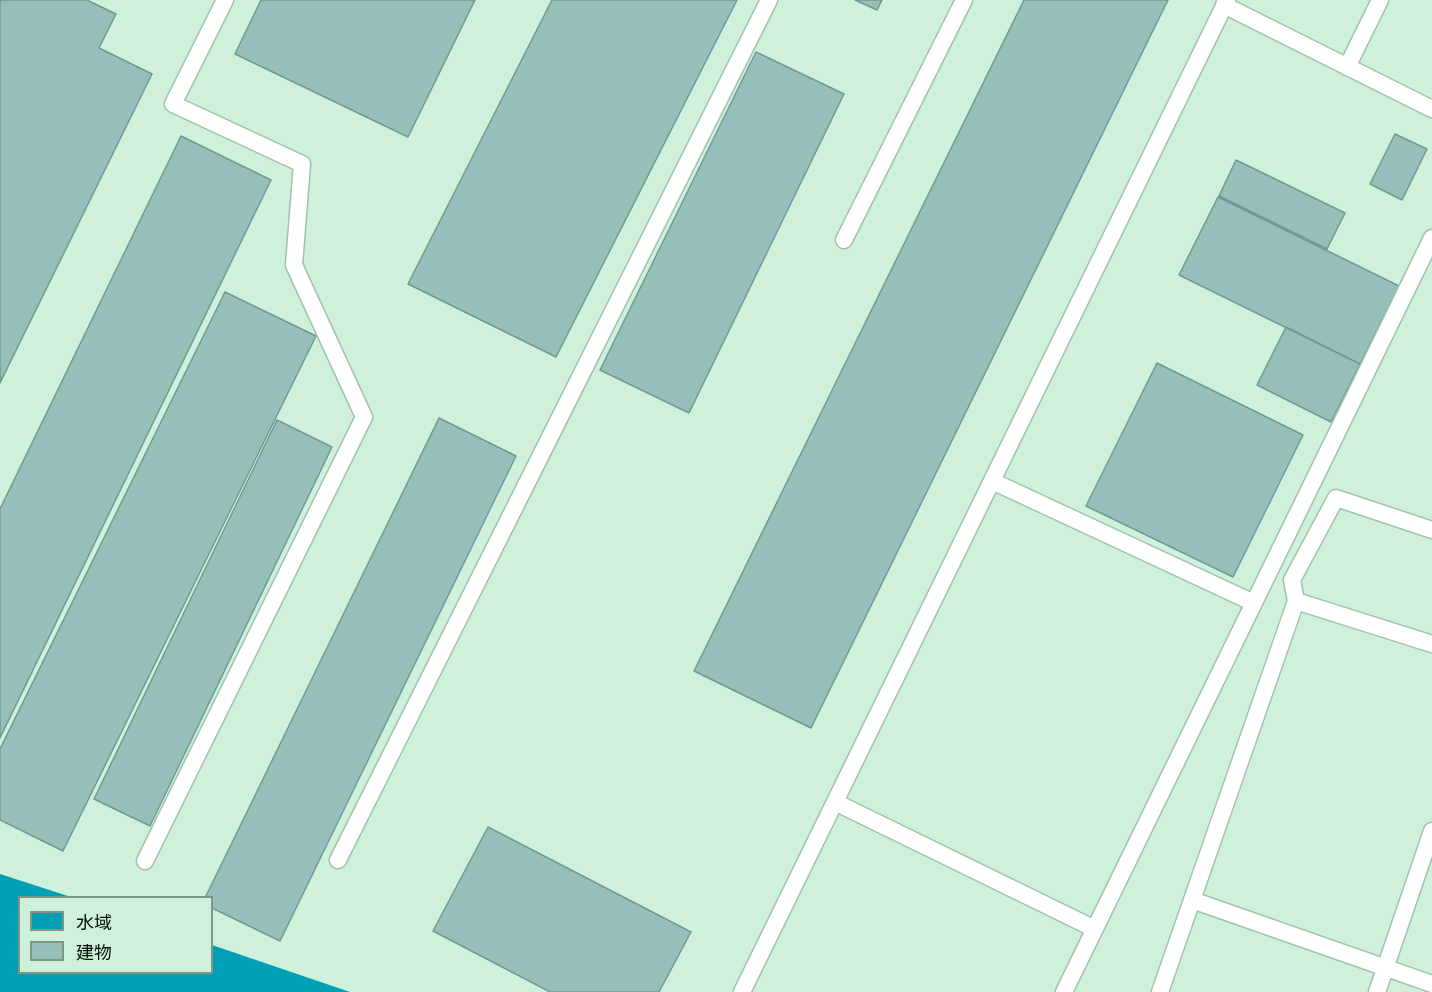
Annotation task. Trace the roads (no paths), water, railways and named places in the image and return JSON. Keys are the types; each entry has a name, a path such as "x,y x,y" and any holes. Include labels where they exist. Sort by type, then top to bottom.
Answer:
{"lane":[{"path":"145,861 364,417 294,265 302,164 173,104 225,0"},
{"path":"338,860 769,0"},
{"path":"844,240 964,0"},
{"path":"1347,67 1380,0"},
{"path":"742,992 1226,3 1432,109"},
{"path":"1064,992 1432,238"},
{"path":"992,481 1254,603"},
{"path":"1160,992 1296,601 1292,580 1336,498 1432,530"},
{"path":"1296,601 1432,644"},
{"path":"843,806 1095,929"},
{"path":"1377,992 1432,831"},
{"path":"1192,900 1432,984"}],"water":[{"path":"0,874 68,896 18,896 18,974 213,974 213,945 350,992 0,992"}]}
